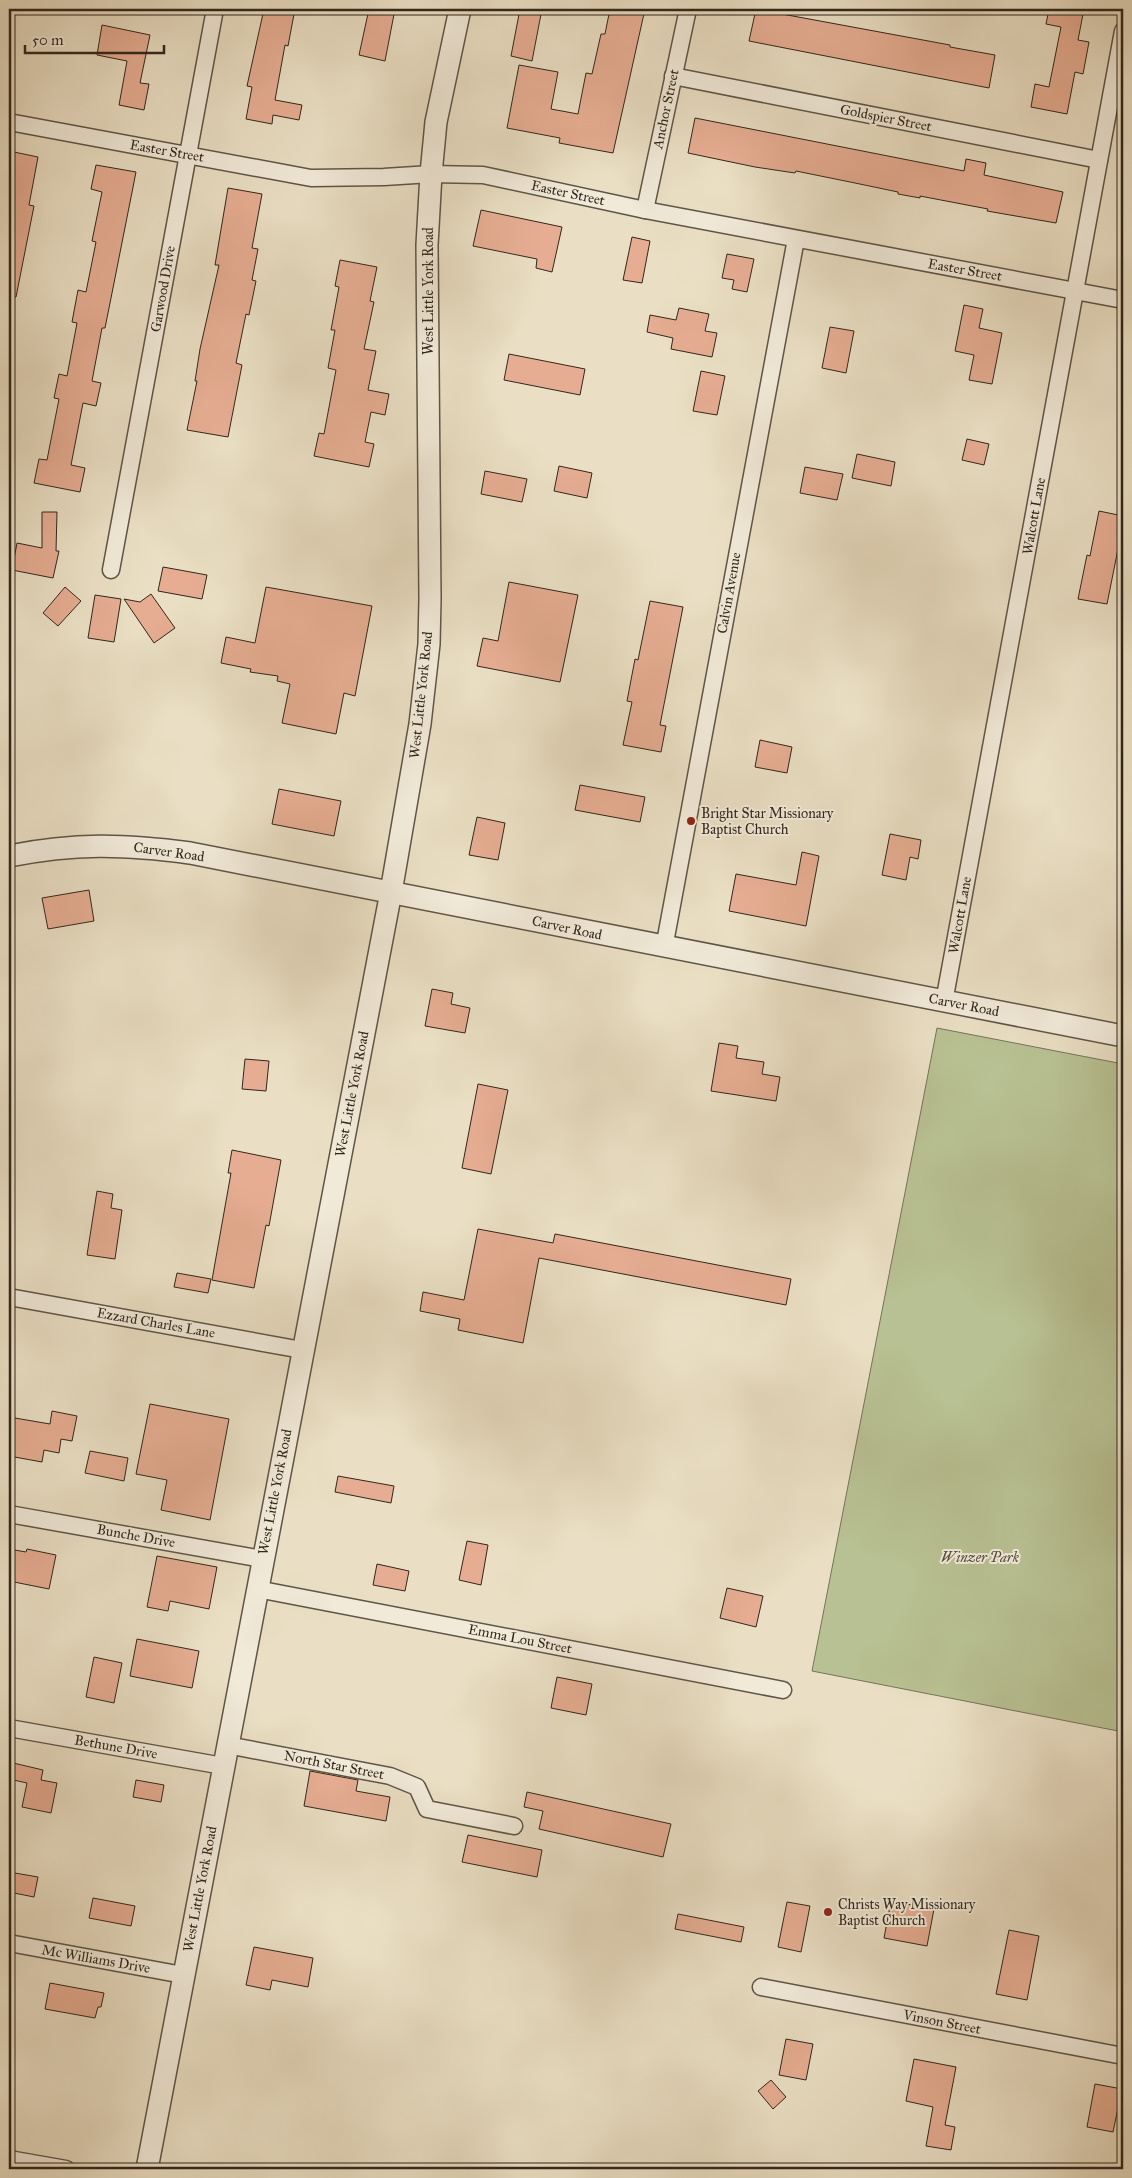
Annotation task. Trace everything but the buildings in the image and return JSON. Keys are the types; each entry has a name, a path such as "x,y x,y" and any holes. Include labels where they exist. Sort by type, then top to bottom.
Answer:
{"street":[{"name":"Garwood Drive","path":"111,570 215,9"},
{"name":"West Little York Road","path":"147,2169 256,1589 391,892 420,724 429,644 430,598 427,245 430,174 436,122 460,9"},
{"name":"Anchor Street","path":"645,210 688,9"},
{"name":"Walcott Lane","path":"944,1002 1123,31"},
{"name":"Goldspier Street","path":"673,76 1100,160"},
{"name":"Easter Street","path":"9,122 311,178 375,178 430,174 483,175 645,210 1123,300"},
{"name":"Calvin Avenue","path":"664,948 796,239"},
{"name":"Carver Road","path":"9,856 80,845 148,848 190,853 664,948 1123,1036"},
{"name":"Ezzard Charles Lane","path":"9,1297 302,1350"},
{"name":"Bunche Drive","path":"9,1514 262,1559"},
{"name":"Emma Lou Street","path":"256,1589 783,1690"},
{"name":"Bethune Drive","path":"9,1728 223,1766"},
{"name":"North Star Street","path":"227,1746 390,1776 417,1787 427,1809 514,1826"},
{"name":"Mc Williams Drive","path":"9,1943 183,1975"},
{"name":"Vinson Street","path":"761,1987 1123,2056"},
{"path":"9,2159 66,2169"}],"green space":[{"name":"Winzer Park","path":"937,1028 1123,1064 1123,1732 812,1671"}],"place":[{"name":"Bright Star Missionary Baptist Church","path":"691,821"},
{"name":"Christs Way Missionary Baptist Church","path":"828,1912"}]}
